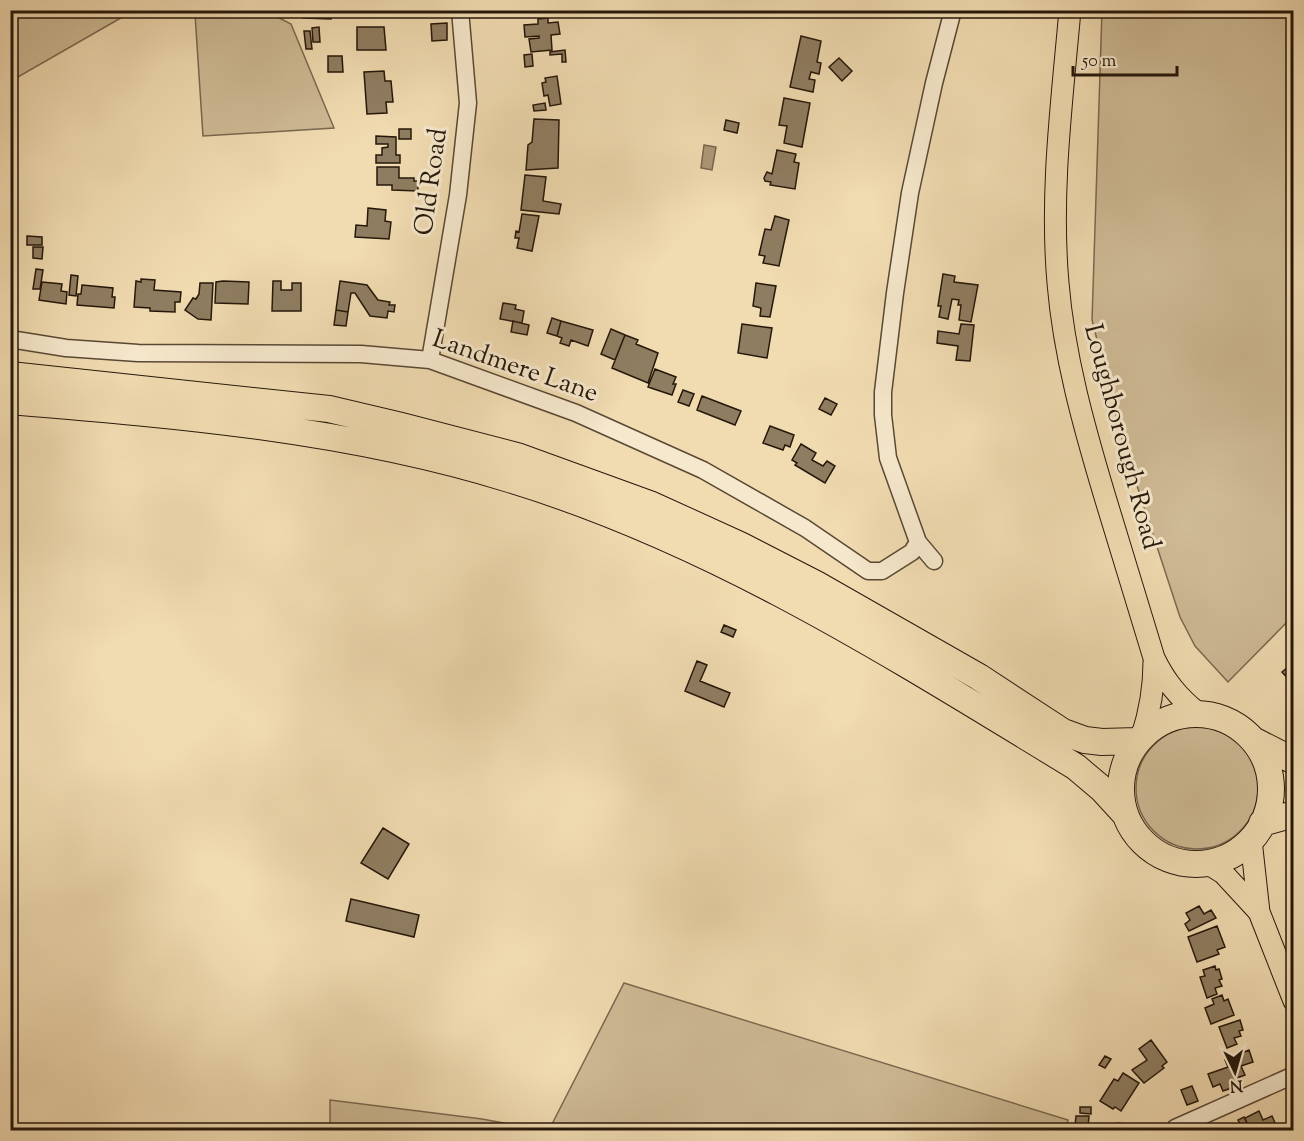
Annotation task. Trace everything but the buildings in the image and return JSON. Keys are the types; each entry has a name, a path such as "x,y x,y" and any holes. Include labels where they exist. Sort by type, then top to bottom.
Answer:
{"highway":[{"path":"10,375 329,409 517,456 652,505 740,545 816,584 980,677 1063,732 1085,740 1102,742 1139,739"},
{"path":"10,401 234,423 325,436 451,462 511,479 571,500 662,536 803,604 1076,768 1102,789 1124,813"},
{"path":"1256,832 1269,807 1271,789 1269,771 1263,754 1241,729 1228,721 1197,713 1173,717 1139,739 1127,758 1121,776 1120,795 1124,813 1132,829 1143,843 1157,853 1190,864 1208,863 1231,855 1256,832 1293,814"},
{"path":"1253,740 1293,761"}],"main road":[{"name":"Loughborough Road","path":"1070,10 1056,166 1054,232 1064,334 1086,431 1154,658 1164,680 1179,698 1197,713"},
{"name":"Loughborough Road","path":"1139,739 1150,711 1154,685 1154,658"},
{"path":"1256,832 1260,912 1293,1001"},
{"path":"1208,863 1223,873 1260,912"}],"street":[{"name":"Old Road","path":"430,360 458,195 468,103 460,10"},
{"path":"934,561 918,542 916,531 903,504 888,458 882,406 893,308 910,193 953,10"},
{"name":"Landmere Lane","path":"10,339 66,348 138,354 361,354 430,360 566,409 703,470 805,528 868,571 882,571 912,552 918,542"},
{"path":"1175,1128 1293,1075"}],"shaded area":[{"path":"11,10 133,10 133,11 11,81"},
{"path":"199,11 266,11 291,24 334,128 203,136 195,14"},
{"path":"1102,11 1293,11 1293,616 1228,682 1195,646 1180,617 1124,446 1092,320"},
{"path":"704,145 716,147 712,170 701,168"},
{"path":"1197,727 1220,731 1240,745 1254,765 1258,788 1254,811 1240,831 1220,845 1197,849 1174,845 1154,831 1140,811 1136,788 1140,765 1154,745 1174,731"},
{"path":"624,983 1068,1120 1066,1130 549,1130"},
{"path":"330,1100 482,1119 509,1124 523,1130 330,1130"}]}
